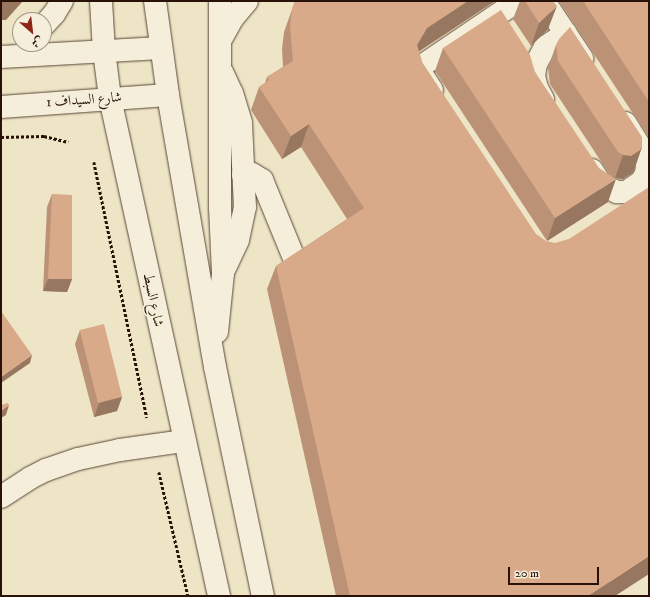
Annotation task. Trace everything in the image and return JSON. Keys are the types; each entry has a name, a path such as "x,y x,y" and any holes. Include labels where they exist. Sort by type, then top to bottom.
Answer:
{"street":[{"path":"52,16 62,1"},
{"name":"شارع السبط","path":"102,1 104,51 110,98 219,596"},
{"path":"155,1 168,95 215,367 263,596"},
{"path":"215,367 223,273 220,208 218,66 220,43 220,1"},
{"path":"220,43 232,18 247,1"},
{"path":"518,1 508,33 558,115"},
{"path":"544,1 592,71 547,1"},
{"path":"444,109 422,74 423,65 508,33"},
{"path":"534,74 536,64 545,47 566,34"},
{"path":"1,53 12,47"},
{"path":"1,58 161,48"},
{"path":"218,66 226,79 237,108 240,123 245,207 238,240 223,273"},
{"name":"شارع السيداف 1","path":"1,107 168,95"},
{"path":"617,203 626,192 634,188 646,174 647,165 642,148 613,103 649,154"},
{"path":"584,154 617,203"},
{"path":"243,176 252,174 262,180 294,258"},
{"path":"617,203 649,190"},
{"path":"1,498 30,478 62,464 120,450 153,444 184,441"}],"path":[{"path":"1,137 44,136 68,142"},
{"path":"94,162 153,444 188,596"}],"building":[{"path":"295,1 468,1 427,28 417,45 422,62 536,234 546,241 555,243 569,239 649,187 649,556 588,596 350,596 276,266 364,208 309,124 291,136 259,87 269,80 267,77 293,61 290,26 292,9"},
{"path":"525,1 553,1 557,6 539,23"},
{"path":"583,1 649,1 649,102"},
{"path":"501,10 530,55 535,72 599,168 616,179 555,218 443,48"},
{"path":"570,27 642,137 642,147 631,156 623,155 618,152 558,61 556,45 559,39"},
{"path":"52,194 72,195 72,279 48,279"},
{"path":"1,311 32,355 1,377"},
{"path":"104,324 122,397 98,403 80,330"},
{"path":"8,403 9,405 1,411 1,405"}]}
